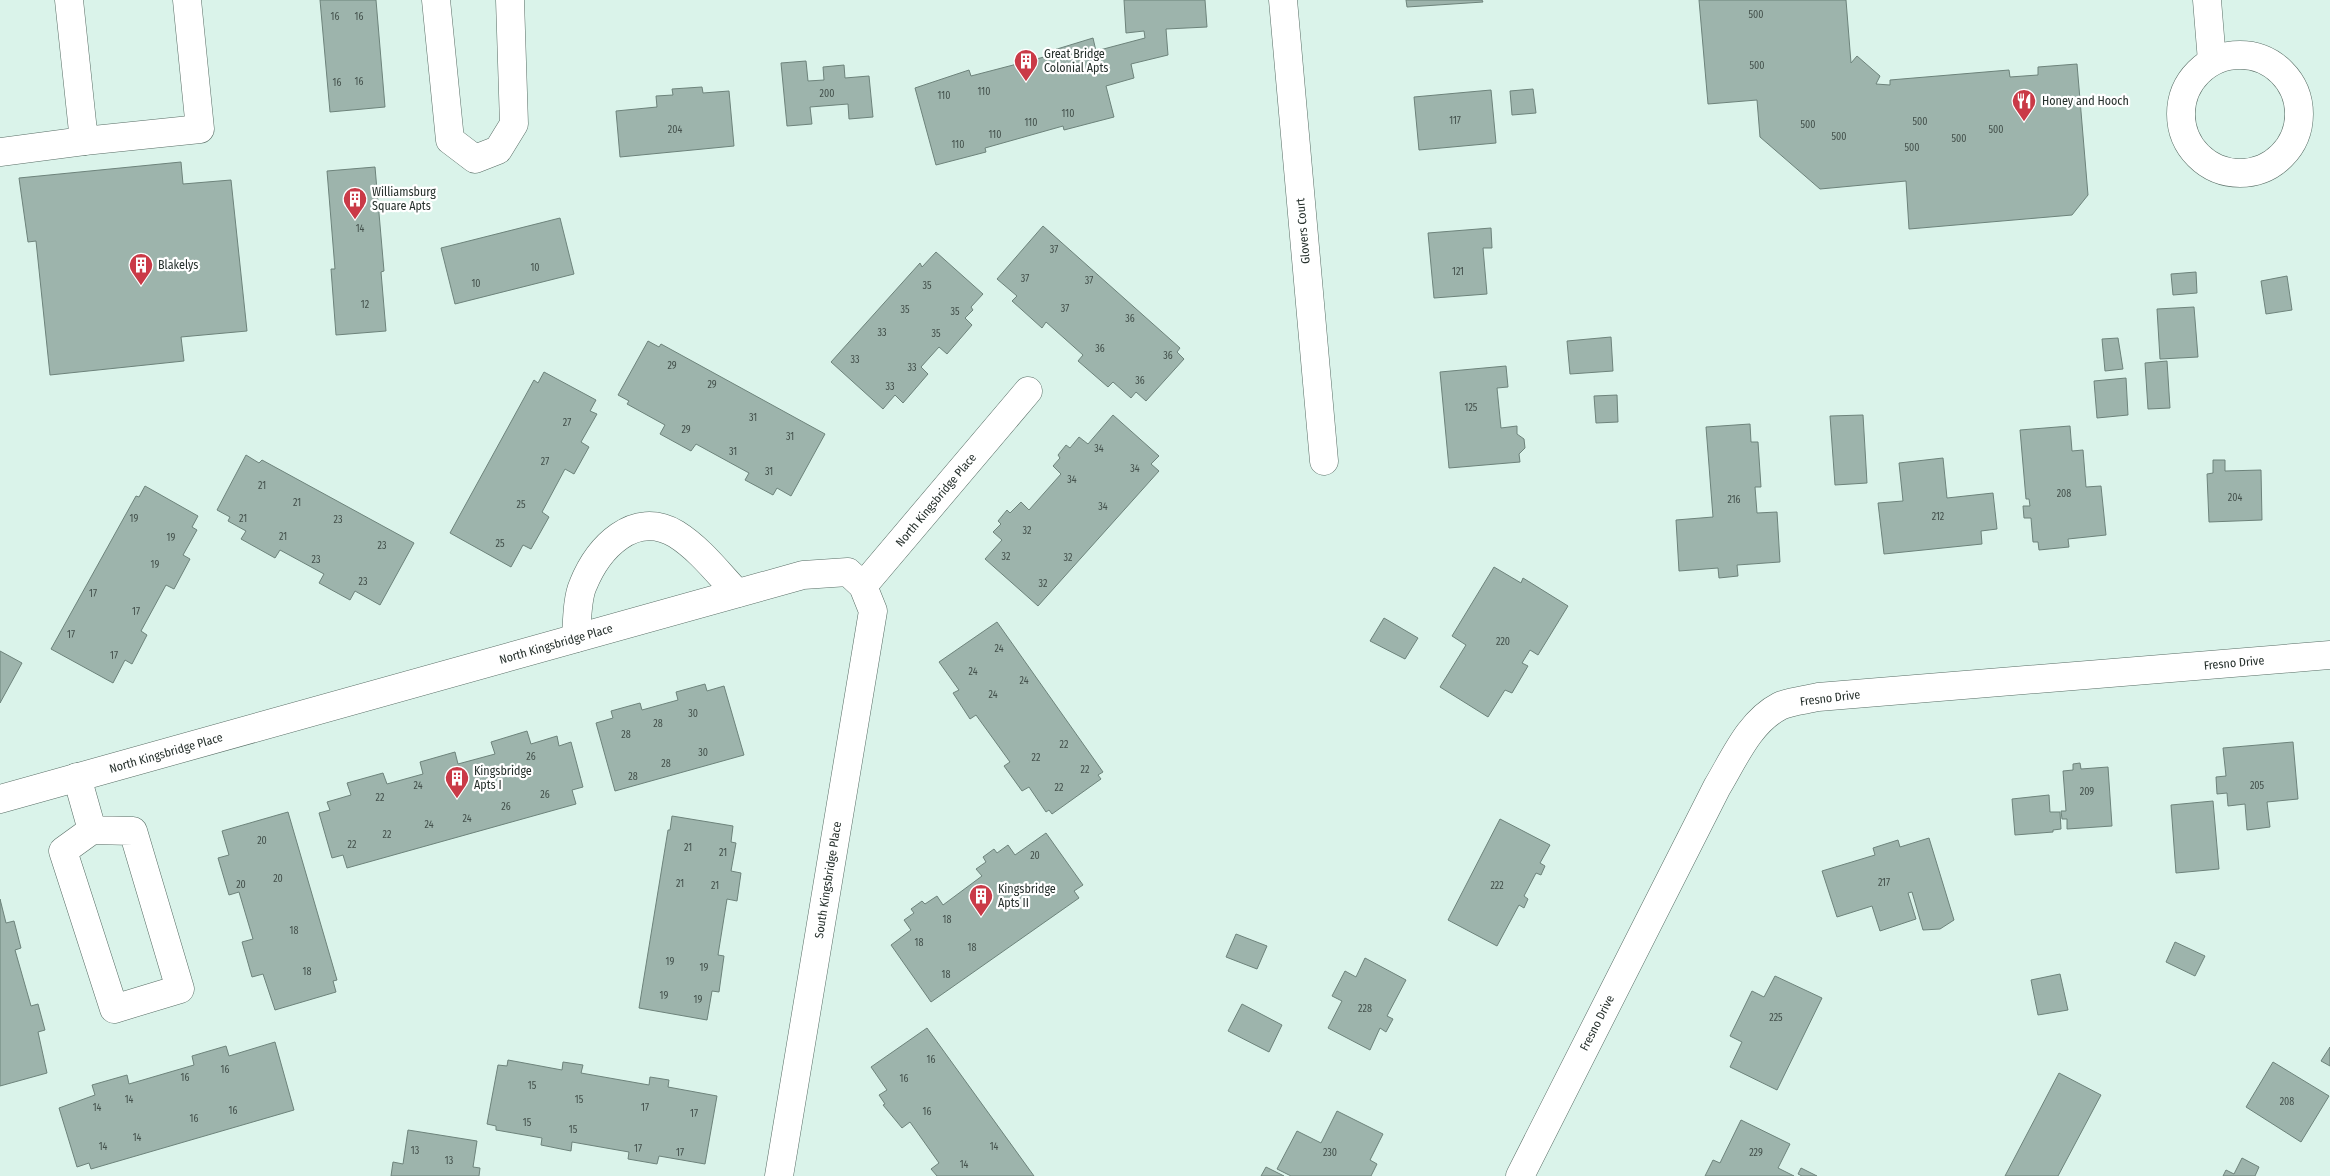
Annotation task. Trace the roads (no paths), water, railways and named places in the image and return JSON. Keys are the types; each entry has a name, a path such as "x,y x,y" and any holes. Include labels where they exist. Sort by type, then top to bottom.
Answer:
{"street":[{"path":"69,0 84,141"},
{"path":"0,152 200,129 187,0"},
{"path":"436,0 450,140 475,159 498,150 514,124 510,0"},
{"name":"Glovers Court","path":"1283,0 1324,462"},
{"path":"2208,0 2212,61"},
{"path":"2231,54 2251,55 2270,62 2286,75 2296,93 2299,112 2296,133 2287,151 2272,164 2254,172 2235,173 2217,169 2201,159 2188,144 2182,126 2181,107 2186,89 2196,73 2212,61 2231,54"},
{"name":"North Kingsbridge Place","path":"0,799 803,575 848,572 863,586 1028,391"},
{"path":"576,638 582,586 601,552 625,531 649,525 675,533 696,548 737,593"},
{"name":"South Kingsbridge Place","path":"779,1176 873,611 863,586"},
{"name":"Fresno Drive","path":"1520,1176 1717,787 1741,747 1763,716 1782,705 1818,697 2330,655"},
{"path":"78,777 92,830"},
{"path":"92,830 133,832 180,989 114,1009 62,851 92,830"}],"place":[{"name":"Great Bridge Colonial Apts","path":"1026,82"},
{"name":"Honey and Hooch","path":"2024,122"},
{"name":"Williamsburg Square Apts","path":"355,220"},
{"name":"Blakelys","path":"141,286"},
{"name":"Kingsbridge Apts I","path":"457,799"},
{"name":"Kingsbridge Apts II","path":"981,917"}]}
